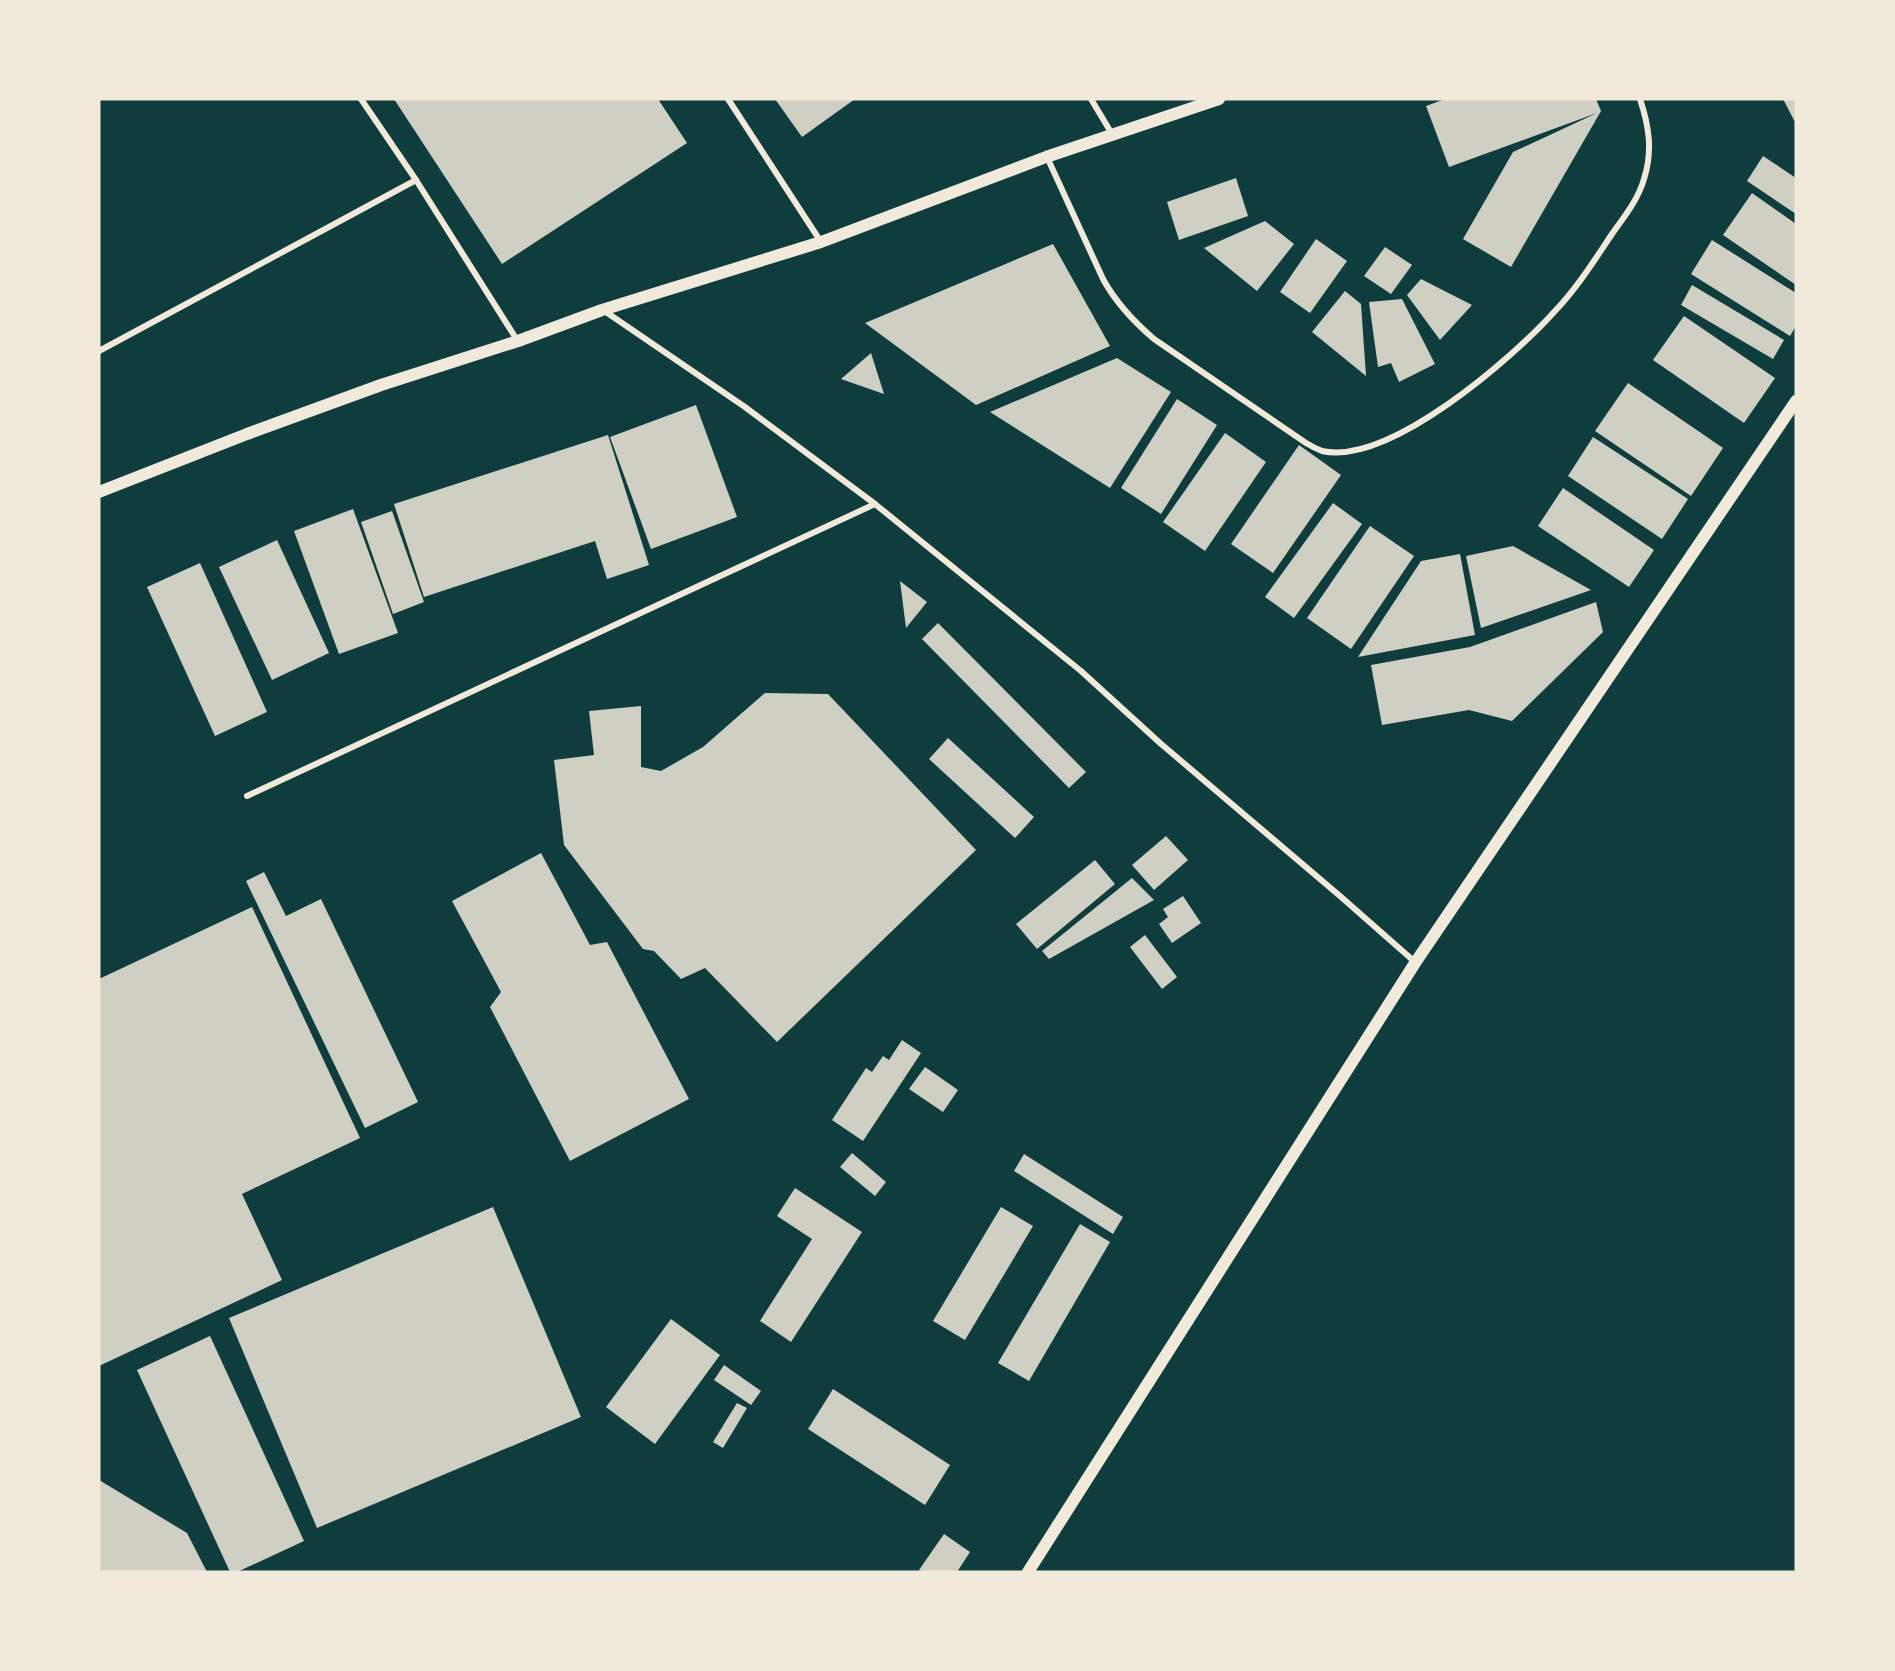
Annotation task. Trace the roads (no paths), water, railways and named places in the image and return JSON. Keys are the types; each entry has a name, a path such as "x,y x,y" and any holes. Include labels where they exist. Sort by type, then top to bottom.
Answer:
{"main road":[{"path":"99,492 269,425 381,385 518,341 603,310 821,242 1046,157 1219,99"},
{"path":"1029,1572 1415,963 1796,401"}],"street":[{"path":"361,99 416,180 518,341"},
{"path":"728,99 821,242"},
{"path":"1090,99 1113,135"},
{"path":"1046,157 1103,279 1112,295 1137,325 1306,443 1322,451 1338,452 1384,441 1450,403 1490,374 1557,310 1584,275 1639,193 1649,161 1650,142 1648,124 1640,99"},
{"path":"99,351 416,180"},
{"path":"603,310 745,407 875,504 1081,671 1160,743 1415,963"},
{"path":"247,796 875,504"}]}
